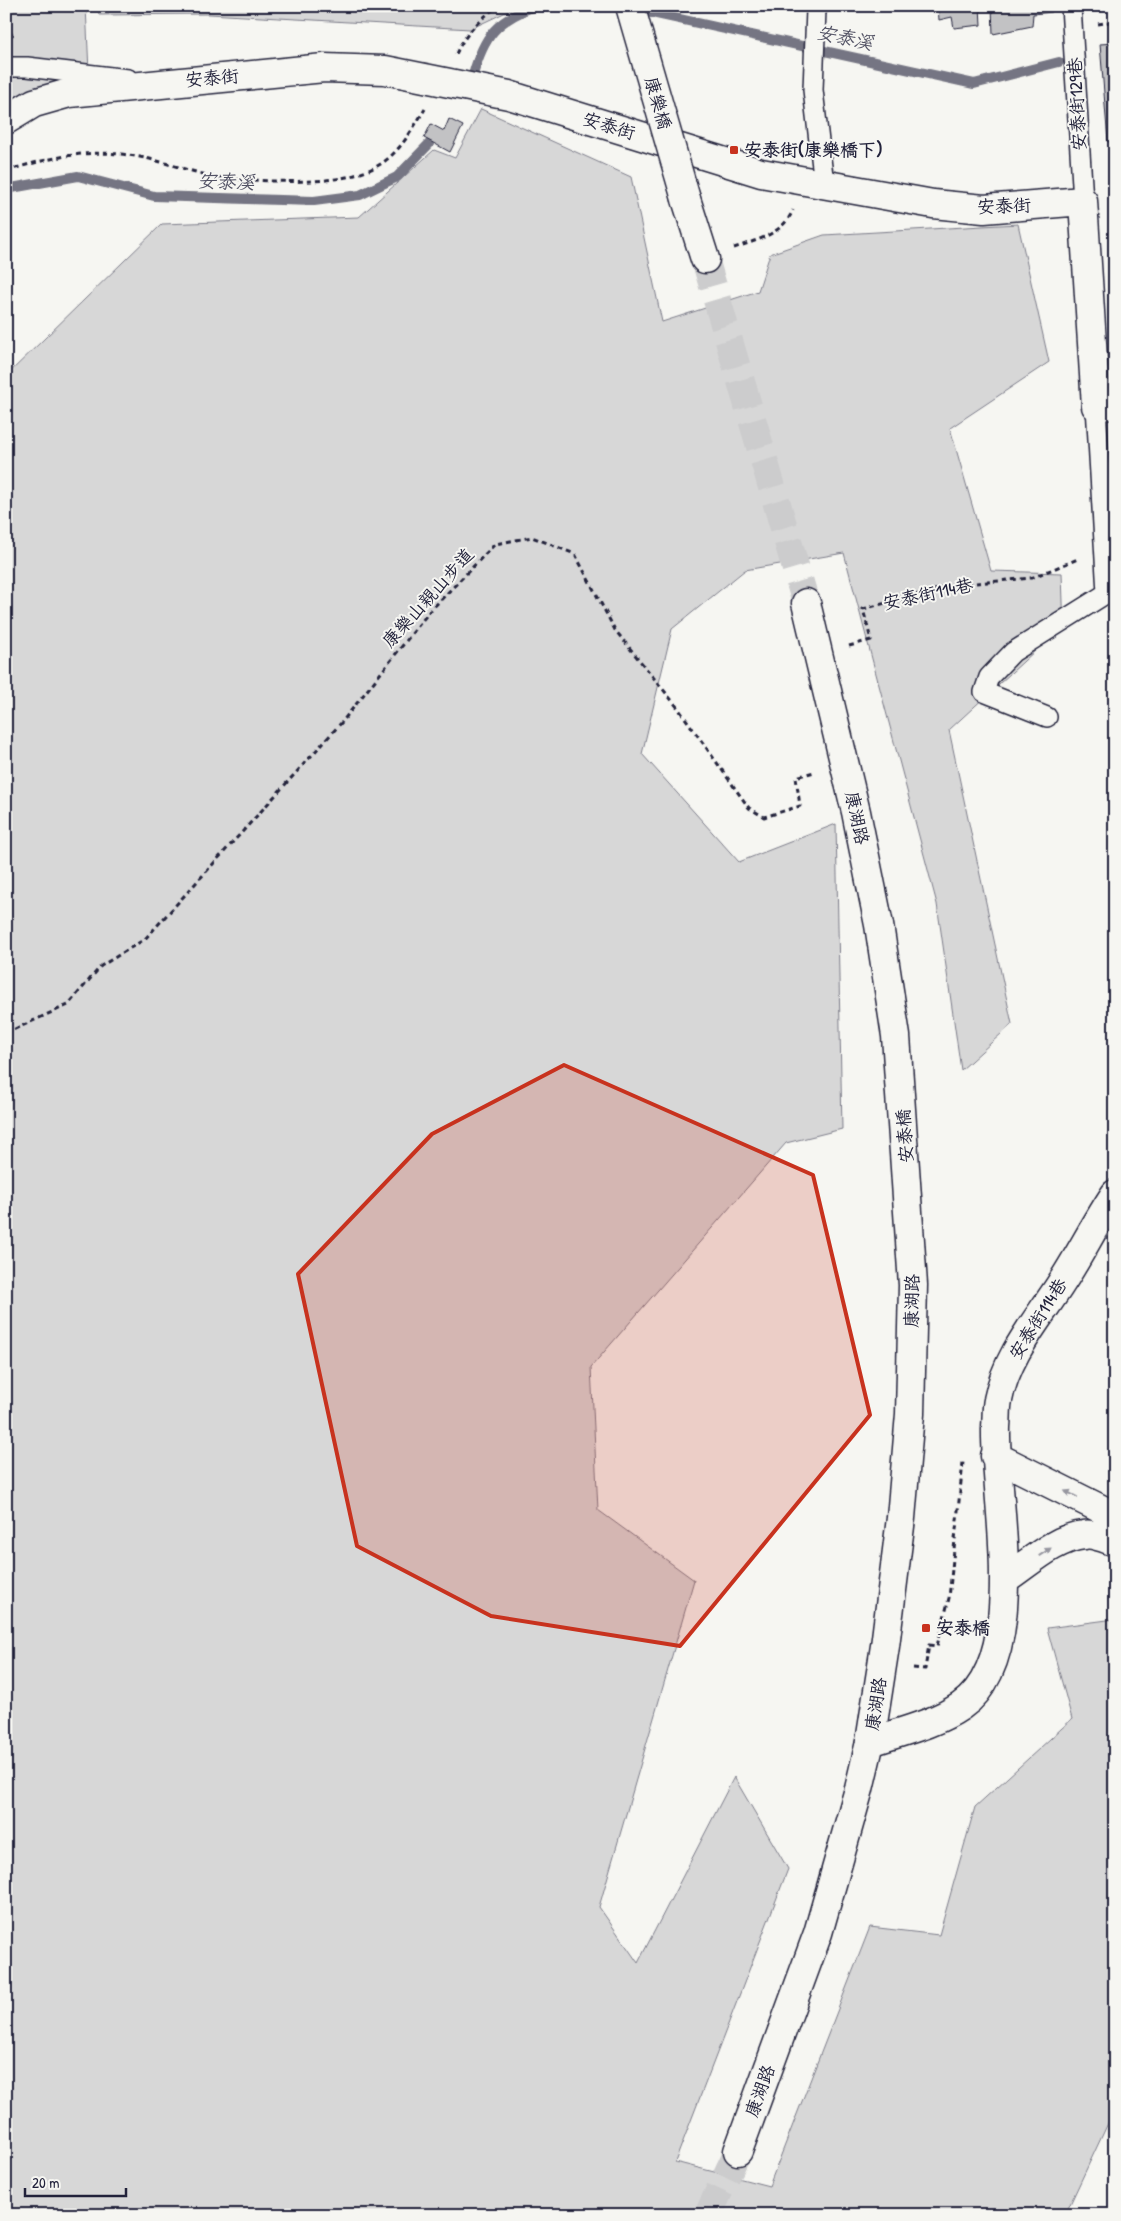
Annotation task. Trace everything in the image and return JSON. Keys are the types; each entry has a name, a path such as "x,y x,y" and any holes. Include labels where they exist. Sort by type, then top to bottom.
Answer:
{"street":[{"name":"康樂橋","path":"630,6 705,259"},
{"name":"安泰街","path":"6,120 34,103 69,93 324,68 385,70 509,95 761,173 933,204 984,209 1083,201"},
{"path":"1083,201 1105,406"},
{"name":"康湖路","path":"806,603 846,762 879,925 896,1036"},
{"name":"安泰橋","path":"896,1036 911,1237"},
{"name":"安泰街114巷","path":"870,1742 940,1717 962,1706 980,1689 993,1666 1000,1631 1005,1580 995,1456 997,1402 1006,1372 1021,1342 1063,1281 1115,1194"},
{"name":"康湖路","path":"738,2151 818,1933 859,1789 870,1742 902,1518 910,1414 913,1285 911,1237"},
{"path":"995,1456 1115,1516"},
{"path":"1005,1580 1050,1549 1072,1537 1086,1534 1115,1542"}],"lane":[{"path":"812,182 816,9 820,6"},
{"name":"安泰街129巷","path":"1072,6 1083,201"},
{"path":"6,67 27,67 162,83"},
{"path":"1046,717 984,692 989,677 1013,652 1107,593 1104,549 1105,406"}],"path":[{"path":"6,171 62,156 102,153 146,158 212,177 227,179 322,180 341,178 377,166"},
{"path":"705,259 768,236 783,226 812,182"},
{"name":"康樂山親山步道","path":"6,1033 68,1005 101,966 145,940 342,722 429,612 495,544 532,537 575,554 615,630 678,708 749,808 764,817 800,806 796,777 846,762"},
{"name":"安泰街114巷","path":"819,654 871,640 863,609 954,585 1031,578 1104,549"},
{"path":"882,1665 925,1669 929,1645 937,1646 949,1598 963,1458"}],"highlighted area":[{"path":"564,1065 813,1175 870,1415 680,1646 491,1616 357,1546 298,1274 432,1134"}],"shaded area":[{"path":"6,6 86,6 90,94 6,118"},
{"path":"98,6 519,6 470,29 209,14 99,15"},
{"path":"481,109 631,177 662,322 758,291 770,254 824,235 1018,224 1049,362 950,428 991,571 1062,573 1064,631 1049,638 949,730 1012,1024 961,1070 937,904 844,553 745,570 672,629 642,754 739,862 836,824 842,1129 786,1143 591,1367 598,1510 694,1580 599,1907 638,1963 734,1777 788,1869 675,2162 769,2186 870,1927 939,1935 975,1807 1072,1719 1047,1628 1115,1619 1115,2103 1110,2119 1065,2215 6,2215 6,376 162,224 359,217 434,150 455,158"}],"building":[{"path":"938,6 980,6 981,25 954,28 952,17 939,20"},
{"path":"992,6 1052,6 1052,12 1033,14 1032,26 993,34"},
{"path":"1115,43 1115,142 1108,142 1100,44"},
{"path":"449,119 463,126 450,152 424,138 431,124 444,131"}],"waterway":[{"name":"安泰溪","path":"473,75 482,50 493,32 510,18 534,6"},
{"name":"安泰溪","path":"634,9 974,84 1059,62"},
{"name":"安泰溪","path":"6,189 78,176 154,196 314,201 360,195 397,177 429,144"}],"tunnel":[{"path":"705,259 806,603"},
{"path":"708,2215 738,2151"}],"place":[{"name":"安泰街(康樂橋下)","path":"734,150"},
{"name":"安泰橋","path":"926,1628"}]}
